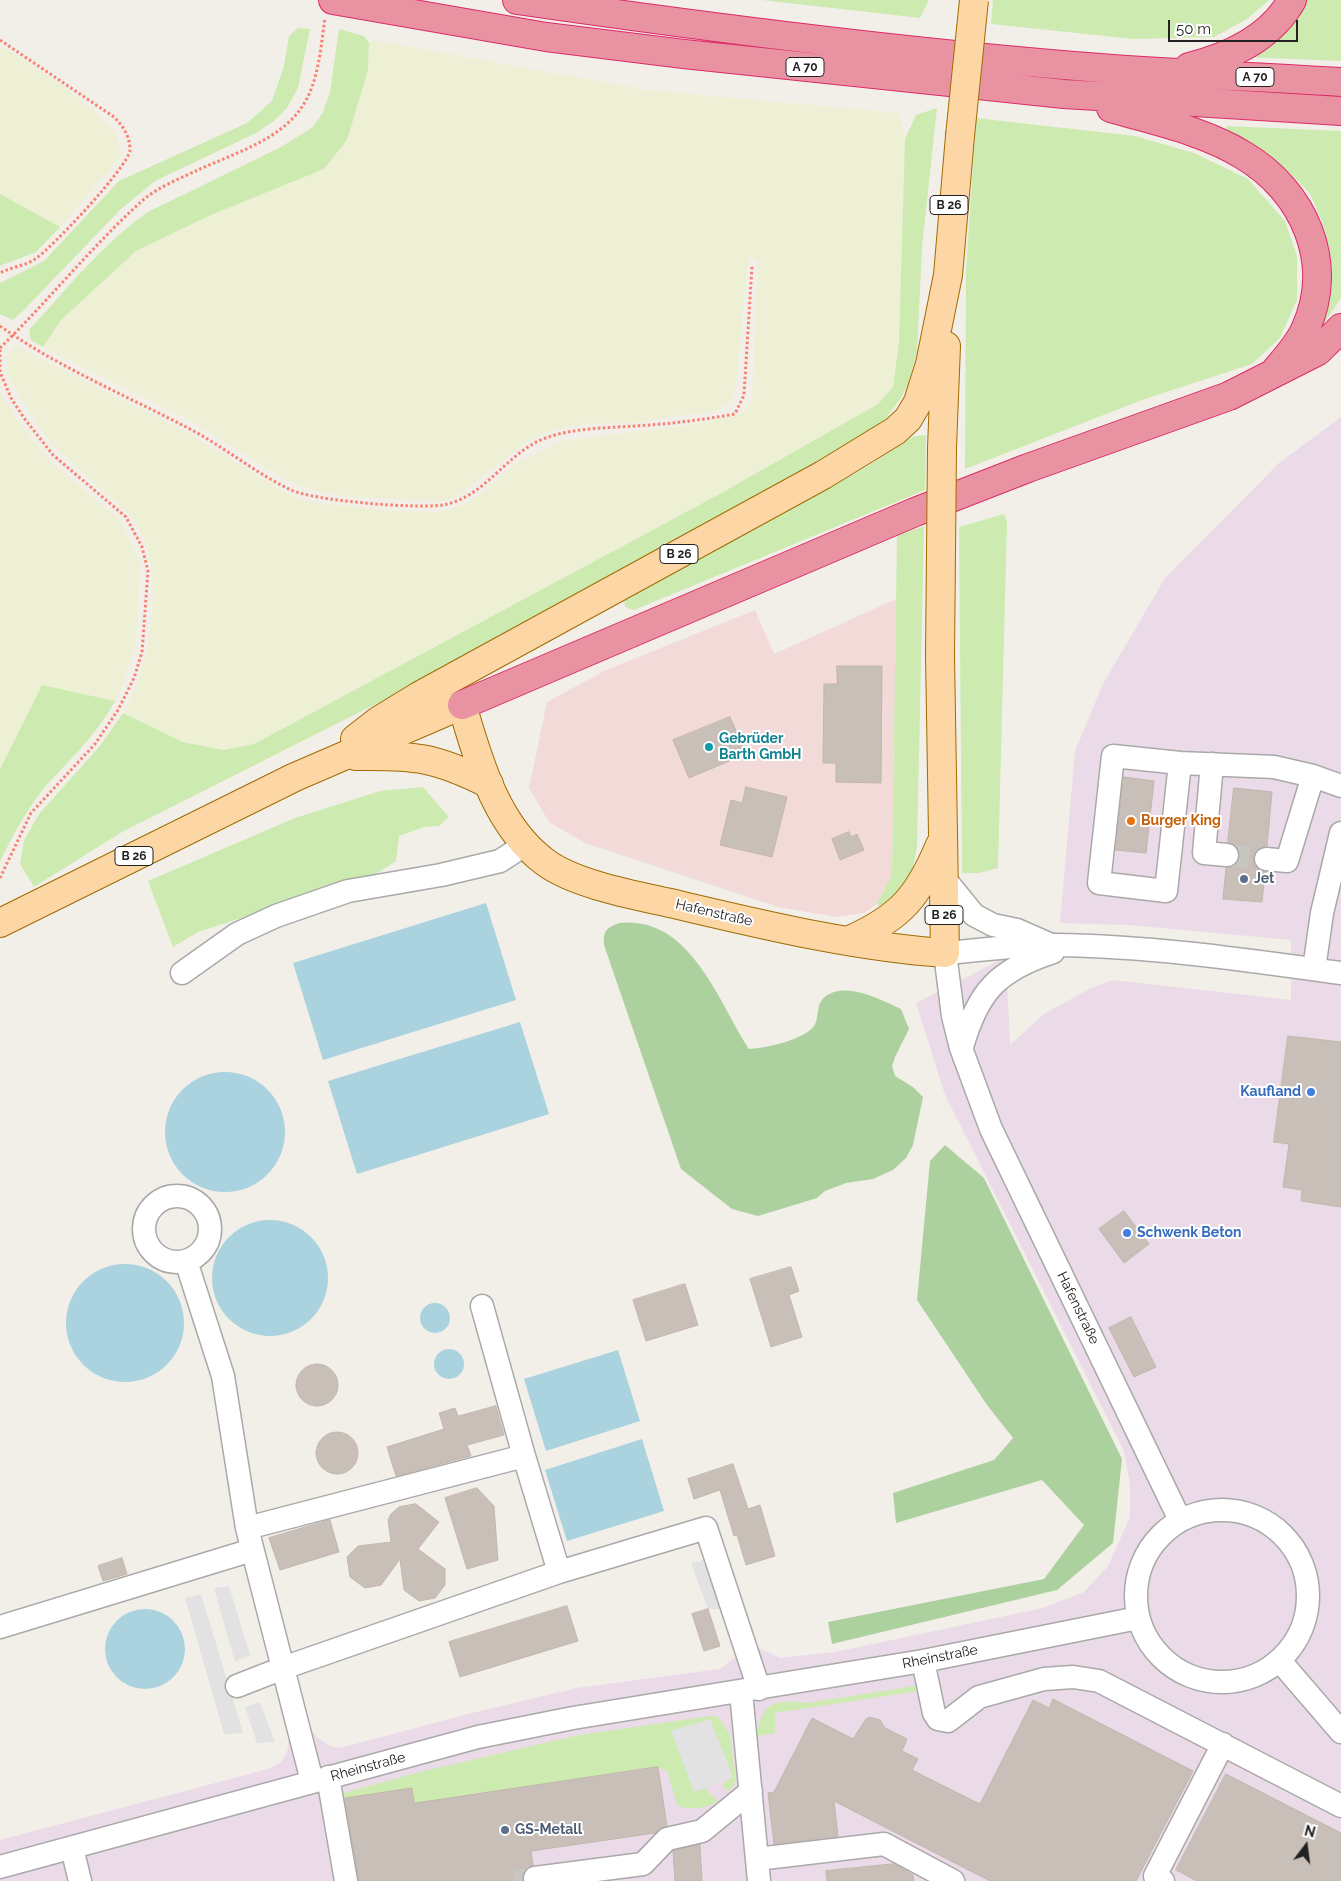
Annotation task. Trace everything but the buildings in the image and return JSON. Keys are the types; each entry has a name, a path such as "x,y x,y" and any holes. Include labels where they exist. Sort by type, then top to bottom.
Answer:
{"highway":[{"name":"A 70","path":"517,0 688,24 902,49 1100,68 1341,82"},
{"path":"1168,72 1217,60 1246,46 1270,28 1292,0"},
{"name":"A 70","path":"330,5 566,39 694,55 1064,94 1341,111"},
{"path":"1064,94 1212,139 1244,155 1271,175 1294,201 1308,226 1318,281 1314,304 1305,330 1294,348 1271,377"},
{"path":"462,705 727,590 915,512 1028,468 1229,396 1271,377 1318,351 1341,328"}],"main road":[{"name":"B 26","path":"945,953 942,877 942,448 948,275 962,0"},
{"name":"B 26","path":"955,135 974,0"},
{"name":"B 26","path":"320,766 378,721 419,696 823,475 896,431 908,419 918,402 937,338 948,275"},
{"name":"B 26","path":"0,923 320,766 462,705"},
{"name":"Hafenstraße","path":"462,705 489,784 508,820 526,844 545,862 560,871 613,889 771,926 850,940 945,953"},
{"path":"344,756 407,755 436,760 456,767 489,784"},
{"path":"850,940 877,928 904,907 918,890 942,838"}],"street":[{"path":"1180,763 1166,891 1099,883 1113,756 1180,763 1274,767 1313,776 1341,786"},
{"path":"1212,764 1204,853 1227,855"},
{"path":"1266,859 1287,861 1313,776"},
{"path":"1314,969 1322,913 1341,834"},
{"path":"182,973 237,934 276,916 348,891 441,875 500,861 526,844"},
{"path":"942,877 974,915 993,926 1017,930 1052,945"},
{"path":"945,953 1052,945 1163,950 1341,973"},
{"path":"962,1048 969,1022 982,997 1005,974 1032,959 1074,946"},
{"name":"Hafenstraße","path":"945,953 953,1016 962,1048 991,1129 1180,1520"},
{"path":"186,1261 223,1376 250,1539 283,1668 320,1779 346,1881"},
{"path":"482,1306 559,1572"},
{"path":"0,1627 250,1539 524,1456"},
{"path":"1229,1510 1245,1514 1275,1528 1293,1547 1304,1569 1308,1594 1306,1618 1296,1642 1280,1661 1259,1675 1234,1682 1209,1682 1185,1675 1164,1661 1148,1641 1138,1618 1135,1595 1137,1580 1147,1551 1162,1534 1180,1520 1204,1511 1229,1510"},
{"path":"237,1686 283,1668 559,1572 706,1528 750,1690 751,1791 760,1881"},
{"name":"Rheinstraße","path":"0,1867 478,1737 573,1718 922,1661 1138,1618"},
{"path":"922,1661 934,1713 938,1719 948,1721 979,1697 1044,1679 1073,1677 1099,1681 1341,1806"},
{"path":"1280,1661 1341,1732"},
{"path":"1163,1881 1154,1876 1223,1744"},
{"path":"535,1878 643,1864 667,1839 702,1831 751,1791"},
{"path":"757,1859 884,1844 953,1881"},
{"path":"72,1848 80,1881"}],"path":[{"path":"0,878 31,813 95,744 118,710 134,678 142,652 148,571 142,547 126,517 53,455 24,418 11,398 0,372 0,348 144,199 187,175 267,138 286,126 306,101 317,67 330,5"},
{"path":"0,40 114,116 126,130 130,151 122,167 102,192 50,245 35,259 0,273"},
{"path":"0,326 132,402 188,428 292,490 320,498 414,505 444,505 470,495 508,461 544,438 586,430 689,423 735,414 744,395 752,266"}],"shaded area":[{"path":"1341,417 1341,1881 0,1881 0,1840 268,1769 281,1762 287,1752 289,1738 280,1709 302,1702 311,1730 318,1738 330,1746 340,1748 472,1713 577,1688 720,1669 738,1655 759,1648 780,1658 835,1652 1043,1608 1084,1592 1108,1566 1130,1517 1130,1483 1124,1451 945,1095 916,1003 1006,957 1010,1045 1044,1014 1091,988 1113,980 1291,1000 1291,940 1129,925 1060,923 1075,751 1103,684 1165,578 1279,463"},
{"path":"896,599 892,874 877,904 864,913 836,917 778,907 585,843 549,822 529,788 547,702 606,670 755,610 774,654"},
{"path":"707,1559 722,1609 708,1609 691,1563"},
{"path":"229,1586 250,1655 235,1662 214,1588"},
{"path":"201,1594 243,1733 224,1734 185,1598"},
{"path":"260,1702 275,1742 257,1743 245,1707"},
{"path":"710,1719 733,1777 694,1792 671,1731"}],"green space":[{"path":"762,0 929,0 920,18"},
{"path":"993,0 1269,0 1247,19 1214,37 1133,39 991,24"},
{"path":"1300,0 1341,0 1341,61 1245,57"},
{"path":"298,28 310,29 298,88 287,108 274,121 256,133 155,181 120,210 13,320 0,314 0,283 44,261 119,181 247,123 272,101 284,66 289,36"},
{"path":"339,29 364,36 369,43 368,70 347,140 324,169 211,215 136,251 61,320 43,347 31,340 29,330 85,268 115,238 148,212 281,147 313,127 323,112 330,92"},
{"path":"373,40 647,90 899,113 905,139 899,342 893,387 878,404 716,496 254,744 223,750 183,742 123,713 137,684 148,647 153,599 152,568 145,540 132,517 51,444 6,372 7,356 14,345 190,434 293,497 316,503 398,511 436,512 459,507 481,494 516,463 563,441 690,425 741,414 752,400 758,258 748,258 736,384 731,401 716,411 628,423 587,424 550,431 528,441 458,496 442,501 350,497 312,490 287,481 197,424 43,347 61,320 136,251 211,215 324,169 368,70 369,43"},
{"path":"0,45 57,81 97,113 118,137 121,157 60,227 0,194"},
{"path":"937,108 922,247 917,352 908,384 901,398 880,426 463,660 122,832 34,887 20,864 24,840 39,814 99,747 123,713 183,742 223,750 254,744 716,496 878,404 893,387 899,342 905,139 916,115"},
{"path":"976,118 1135,136 1194,153 1248,179 1285,221 1297,256 1297,300 1280,338 1252,364 1142,400 965,469 966,270"},
{"path":"1226,126 1341,131 1341,298 1319,331 1330,286 1331,272 1328,243 1313,199 1291,174 1229,133"},
{"path":"0,194 60,227 36,252 0,266"},
{"path":"0,392 21,425 50,461 121,521 140,563 136,641 122,687 115,701 42,685 0,769"},
{"path":"926,435 925,490 634,610 625,607 624,599 865,468 914,436"},
{"path":"1004,514 1007,522 998,868 979,873 962,873 959,527"},
{"path":"924,526 917,847 913,868 907,883 898,896 884,910 877,904 892,874 897,535"},
{"path":"42,685 115,701 91,736 38,795 20,823 0,862 0,769"},
{"path":"423,787 449,817 439,826 424,827 399,836 396,861 374,875 198,932 173,947 148,881 295,818 380,791"},
{"path":"619,923 644,924 665,933 683,947 699,965 713,986 749,1049 765,1047 794,1039 809,1031 816,1023 822,1000 830,994 839,991 850,991 872,996 901,1009 909,1029 892,1066 895,1076 913,1087 923,1097 913,1145 906,1158 893,1170 873,1179 846,1183 825,1191 817,1198 758,1216 732,1209 681,1169 604,945 606,931"},
{"path":"945,1145 984,1178 1122,1459 1113,1543 1057,1590 832,1644 828,1622 1044,1579 1084,1525 1042,1480 896,1523 893,1493 994,1460 1013,1438 987,1405 917,1300 930,1161"},
{"path":"915,1686 919,1691 775,1713 775,1733 757,1736 762,1716 771,1705 786,1702 806,1703"},
{"path":"716,1716 730,1735 736,1780 730,1790 726,1790 722,1785 733,1777 704,1788 718,1801 698,1808 681,1807 677,1805 667,1771 658,1767 414,1803 412,1789 344,1798 343,1793 420,1772 579,1735"}],"water":[{"path":"486,903 516,1000 323,1060 293,963"},
{"path":"520,1022 549,1114 357,1174 328,1081"},
{"path":"225,1072 248,1077 258,1082 267,1090 275,1099 280,1109 285,1132 280,1155 275,1165 267,1174 258,1182 248,1187 225,1192 202,1187 192,1182 183,1174 175,1165 170,1155 165,1132 170,1109 175,1099 183,1090 192,1082 202,1077"},
{"path":"270,1220 292,1224 311,1237 324,1256 328,1278 324,1300 311,1319 292,1332 270,1336 248,1332 229,1319 216,1300 212,1278 216,1256 229,1237 248,1224"},
{"path":"125,1264 148,1269 167,1281 179,1300 184,1323 179,1346 167,1365 148,1377 125,1382 102,1377 83,1365 71,1346 66,1323 71,1300 83,1281 102,1269"},
{"path":"435,1303 441,1304 449,1312 449,1324 441,1332 435,1333 429,1332 421,1324 420,1318 421,1312 429,1304"},
{"path":"449,1349 459,1354 464,1364 459,1374 449,1379 439,1374 434,1364 439,1354"},
{"path":"618,1350 640,1421 546,1451 524,1379"},
{"path":"642,1439 664,1511 567,1541 545,1470"},
{"path":"145,1609 160,1612 173,1621 182,1634 185,1649 182,1664 173,1677 160,1686 145,1689 130,1686 117,1677 108,1664 105,1649 108,1634 117,1621 130,1612"}],"tunnel":[{"path":"1227,855 1266,859"},
{"path":"515,1881 535,1878"}],"place":[{"name":"Gebrüder Barth GmbH","path":"709,747"},
{"name":"Burger King","path":"1131,821"},
{"name":"Jet","path":"1244,879"},
{"name":"Kaufland","path":"1311,1092"},
{"name":"Schwenk Beton","path":"1127,1233"},
{"name":"GS-Metall","path":"505,1830"}]}
